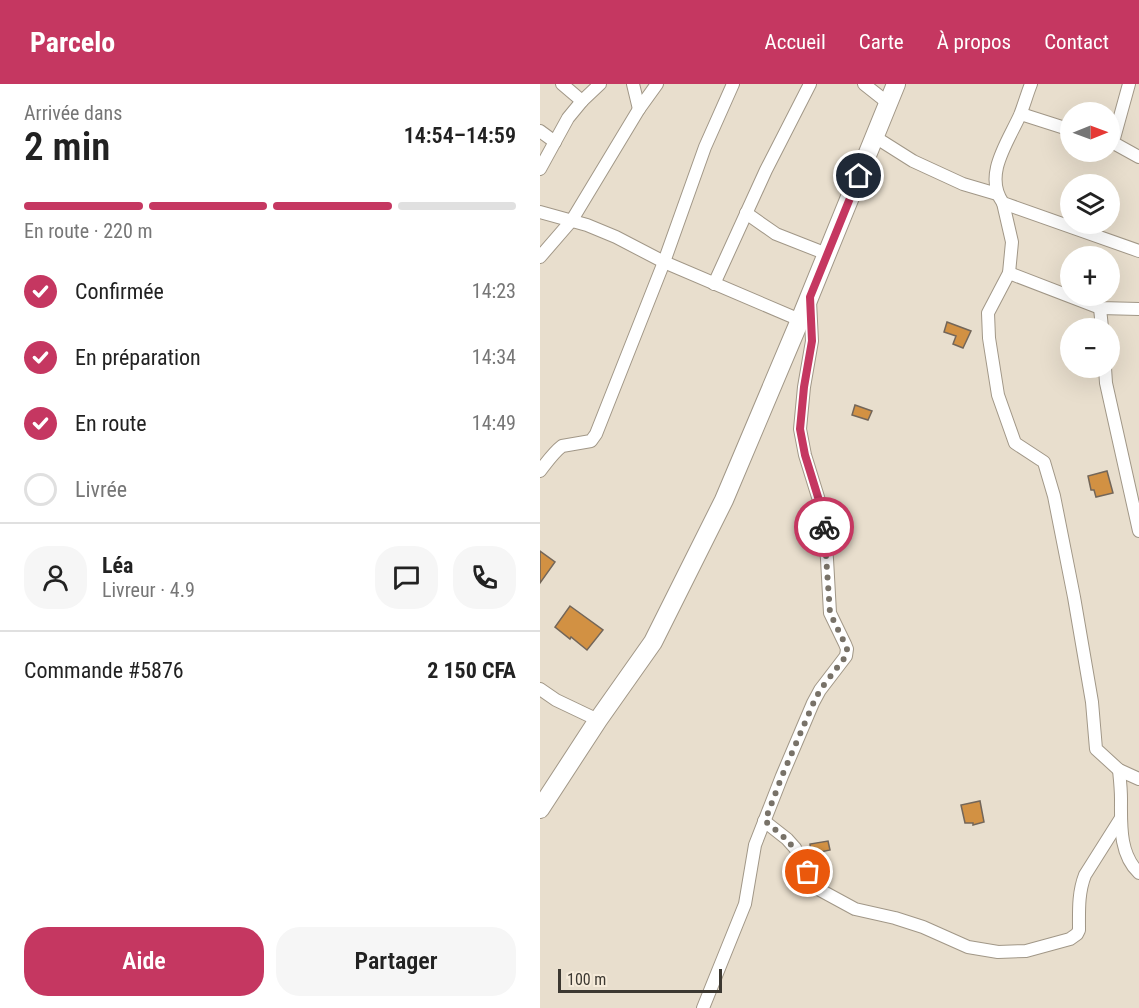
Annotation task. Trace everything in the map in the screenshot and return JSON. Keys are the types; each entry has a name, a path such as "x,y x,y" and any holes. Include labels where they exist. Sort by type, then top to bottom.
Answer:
{"street":[{"path":"562,84 582,100"},
{"path":"540,169 568,118 582,100 600,84"},
{"path":"633,84 639,109"},
{"path":"540,257 572,220 639,109 657,84"},
{"path":"540,471 562,446 593,439 664,262 705,147 733,84"},
{"path":"714,284 766,170 810,84"},
{"path":"864,84 888,103"},
{"path":"540,810 598,720 653,642 724,500 810,297 896,84"},
{"path":"1031,84 1021,114 999,159 995,180 1012,242 1009,273 988,314 989,338 998,395 1015,443 1044,462 1054,496 1092,702 1096,749 1119,770 1139,779"},
{"path":"1120,115 1129,84"},
{"path":"1021,114 1060,126"},
{"path":"540,131 555,142"},
{"path":"875,137 913,161 963,184 1139,251"},
{"path":"1120,146 1139,157"},
{"path":"540,212 572,220 616,237 664,262 800,320"},
{"path":"746,213 776,234 827,254"},
{"path":"1009,273 1100,308 1139,309"},
{"path":"703,1008 745,904 755,845 782,776 820,690 847,652 830,613 822,510 805,455 800,429 812,341 810,297"},
{"path":"1100,308 1101,318"},
{"path":"1106,378 1139,531"},
{"path":"540,689 556,700 598,720"},
{"path":"1119,770 1122,836 1130,863 1139,873"},
{"path":"765,821 795,848 820,890 839,901 855,909 923,927 968,947 1010,953 1070,939 1077,934 1079,894 1084,875 1121,818"}],"building":[{"path":"947,322 971,331 963,348 953,344 956,336 944,332"},
{"path":"855,405 872,411 868,420 852,415"},
{"path":"1107,471 1113,493 1096,497 1094,490 1091,490 1088,476"},
{"path":"540,551 555,562 540,583"},
{"path":"570,606 603,630 587,650 555,627"},
{"path":"980,801 984,822 973,825 973,823 965,823 961,805"},
{"path":"828,841 830,850 811,854 810,844"}],"way so far":[{"path":"808,872 795,848 765,821 813,704 820,690 846,656 847,649 830,613 824,527"}],"route":[{"path":"824,527 822,510 805,455 800,429 801,408 812,341 810,297 859,176"}]}
